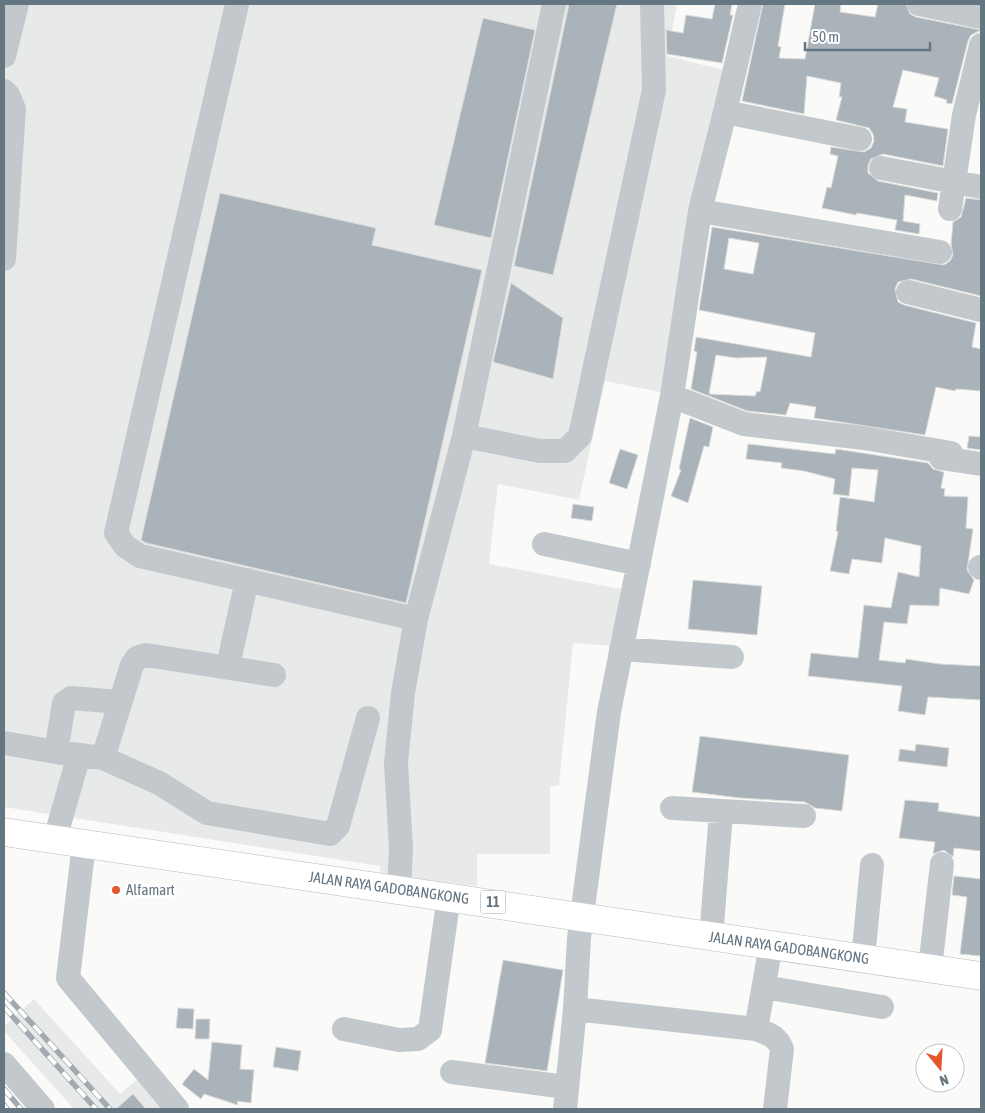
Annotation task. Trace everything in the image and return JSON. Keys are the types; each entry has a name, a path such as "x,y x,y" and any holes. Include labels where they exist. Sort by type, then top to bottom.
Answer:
{"highway":[{"name":"JALAN RAYA GADOBANGKONG","path":"4,832 582,915 712,937 981,976"}],"street":[{"path":"4,56 17,4"},
{"path":"237,4 116,533 125,546 140,556 416,618"},
{"path":"398,890 400,848 396,763 403,693 416,618 464,436 554,4"},
{"path":"464,436 540,451 565,451 580,436 654,90 652,4"},
{"path":"452,1072 565,1098 575,1009 582,915 609,712 672,396 700,211 726,112 750,4"},
{"path":"919,4 981,17"},
{"path":"950,210 964,115 981,45"},
{"path":"4,91 8,95 14,109 4,259"},
{"path":"726,112 860,139"},
{"path":"881,168 981,187"},
{"path":"700,211 940,252"},
{"path":"908,292 981,310"},
{"path":"672,396 744,424 864,438 951,453 955,460"},
{"path":"930,457 981,464"},
{"path":"544,544 640,564"},
{"path":"228,666 247,580"},
{"path":"621,649 732,656"},
{"path":"103,758 132,664 137,658 146,655 228,666 274,675"},
{"path":"56,839 67,753 64,703 70,698 120,702"},
{"path":"4,743 103,758 159,783 207,813 330,834 338,826 368,718"},
{"path":"672,808 721,813 804,816"},
{"path":"712,937 721,813"},
{"path":"84,844 68,978 177,1109"},
{"path":"930,968 942,864"},
{"path":"863,959 872,865"},
{"path":"344,1029 399,1040 418,1039 430,1030 449,896"},
{"path":"756,1029 771,945"},
{"path":"764,987 882,1007"},
{"path":"575,1009 756,1029 773,1036 779,1041 782,1050 775,1109"},
{"path":"4,1064 43,1109"}],"shaded area":[{"path":"4,4 677,4 667,56 728,71 665,393 605,381 579,500 498,484 489,564 626,590 615,646 573,643 559,785 550,787 550,854 477,854 477,886 380,874 380,866 4,807"},
{"path":"34,999 120,1094 141,1076 171,1109 74,1109 4,1031 4,1026"}],"building":[{"path":"569,4 617,4 553,275 514,266"},
{"path":"715,4 732,4 730,15 733,15 722,63 667,54 666,30 683,33 686,15 712,19"},
{"path":"763,4 785,4 778,46 781,47 779,58 805,59 815,4 841,4 840,12 875,17 878,4 906,4 910,14 916,17 981,30 971,35 968,41 952,104 946,103 947,100 934,96 939,78 903,70 893,107 907,109 905,122 948,129 943,166 883,154 871,159 868,165 868,173 878,181 938,193 937,201 905,195 903,221 920,224 919,234 895,230 897,220 857,213 856,215 822,208 827,187 831,188 838,156 830,154 831,147 864,152 871,148 874,141 873,134 869,128 836,120 842,97 839,97 841,83 807,76 804,114 742,101"},
{"path":"483,18 535,30 491,238 434,225"},
{"path":"220,193 376,228 372,245 482,270 406,603 146,543 141,540"},
{"path":"966,198 981,200 981,296 911,279 898,282 895,289 898,302 904,305 976,323 972,347 981,349 981,391 956,389 955,391 936,387 925,435 814,418 816,407 790,403 786,415 747,411 691,389 697,352 694,351 696,337 811,357 815,333 699,310 712,227 944,265 950,261 953,255 951,244 953,222 961,217","holes":["729,238 759,243 753,274 724,269","716,355 736,358 767,357 760,392 757,391 755,396 709,394"]},
{"path":"511,283 563,318 553,379 493,362"},
{"path":"690,418 713,427 709,447 704,446 688,503 671,496 681,470 679,469"},
{"path":"969,436 981,437 981,450 967,448"},
{"path":"748,444 835,454 836,449 928,463 933,469 944,472 941,488 945,489 944,496 968,497 966,528 973,529 967,570 974,580 969,594 940,588 939,606 910,605 907,624 884,622 879,660 905,663 906,659 940,664 981,666 981,700 928,697 925,715 898,711 902,686 808,676 811,653 858,658 864,605 891,608 898,572 919,577 921,546 885,538 882,563 852,559 849,574 830,571 838,532 836,531 840,497 874,502 878,470 852,468 849,496 833,494 835,479 804,471 781,468 782,463 746,459"},
{"path":"620,449 638,455 627,489 609,483"},
{"path":"573,504 594,507 592,521 571,518"},
{"path":"693,580 762,586 757,635 688,629"},
{"path":"700,736 849,755 842,811 815,808 805,802 740,798 692,792"},
{"path":"916,744 949,748 947,767 898,761 900,749 915,751"},
{"path":"905,800 939,803 938,811 981,817 981,851 954,848 953,857 944,850 933,854 935,842 899,838"},
{"path":"954,876 981,879 981,956 960,954 967,897 952,895"},
{"path":"503,960 563,970 547,1071 485,1063"},
{"path":"178,1008 194,1009 193,1029 176,1028"},
{"path":"196,1019 210,1019 209,1039 195,1039"},
{"path":"212,1042 242,1045 240,1069 254,1070 251,1103 237,1101 238,1105 204,1094 201,1099 182,1084 194,1069 208,1080"},
{"path":"276,1047 301,1051 298,1071 273,1067"},
{"path":"133,1094 146,1109 116,1109"}],"railway":[{"path":"4,993 110,1109"},
{"path":"4,1007 96,1109"},
{"path":"4,1089 21,1109"},
{"path":"4,1105 7,1109"}],"place":[{"name":"Alfamart","path":"116,890"}]}
